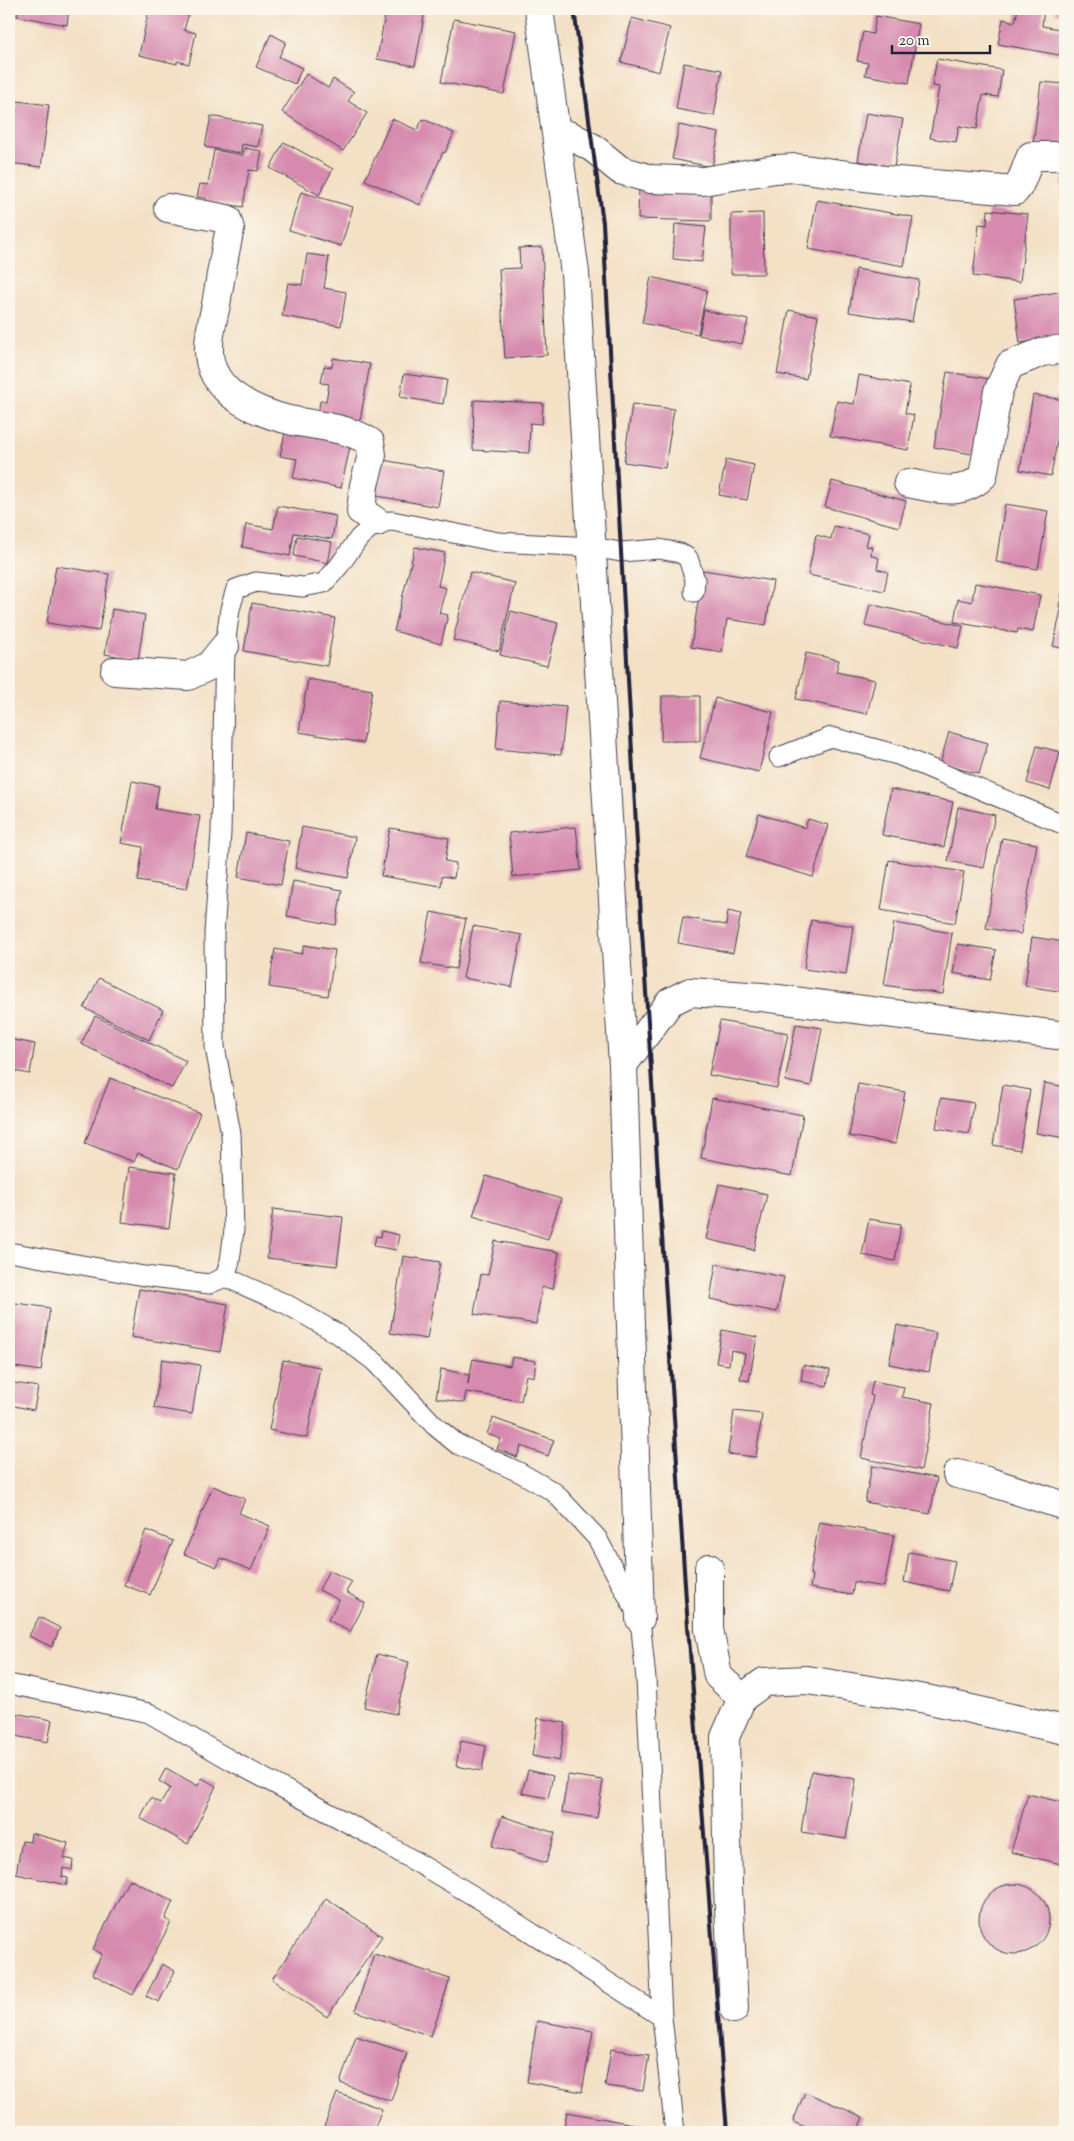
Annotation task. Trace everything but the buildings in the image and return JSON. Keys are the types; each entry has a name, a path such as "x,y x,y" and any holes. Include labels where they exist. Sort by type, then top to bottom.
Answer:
{"street":[{"path":"539,9 575,273 623,1065 640,1619"},
{"path":"556,131 571,136 593,148 620,170 650,178 682,181 703,181 775,169 797,168 886,180 1015,191 1031,156 1065,156"},
{"path":"168,208 227,219 230,229 209,348 213,369 218,380 235,398 257,410 282,418 358,434 370,442 372,455 364,485 361,511 377,522"},
{"path":"908,483 951,491 974,485 983,476 998,391 1010,365 1042,352 1065,349"},
{"path":"116,671 188,676 209,666 225,646"},
{"path":"623,1065 670,1002 690,992 762,997 1065,1036"},
{"path":"957,1474 987,1481 1065,1506"},
{"path":"709,1568 709,1629 718,1676 742,1698"},
{"path":"734,2009 728,1888 725,1737 742,1698 764,1682 807,1680 926,1699 1065,1730"}],"lane":[{"path":"9,1252 144,1276 210,1284 225,1277 230,1261 234,1220 230,1134 215,1047 214,934 221,834 225,646 230,609 236,589 256,582 303,586 324,582 340,566 359,538 377,522 392,521 498,542 592,547 621,552 659,550 680,553 688,558 695,580 694,592"},
{"path":"779,757 831,737 898,755 1065,825"},
{"path":"225,1277 288,1305 338,1334 375,1362 436,1426 457,1444 519,1472 554,1492 597,1538 640,1619 646,1678 662,2017 675,2132"},
{"path":"9,1684 149,1713 232,1761 372,1836 484,1902 662,2017"}],"railway":[{"path":"574,9 603,223 641,916 686,1600 727,2132"}]}
